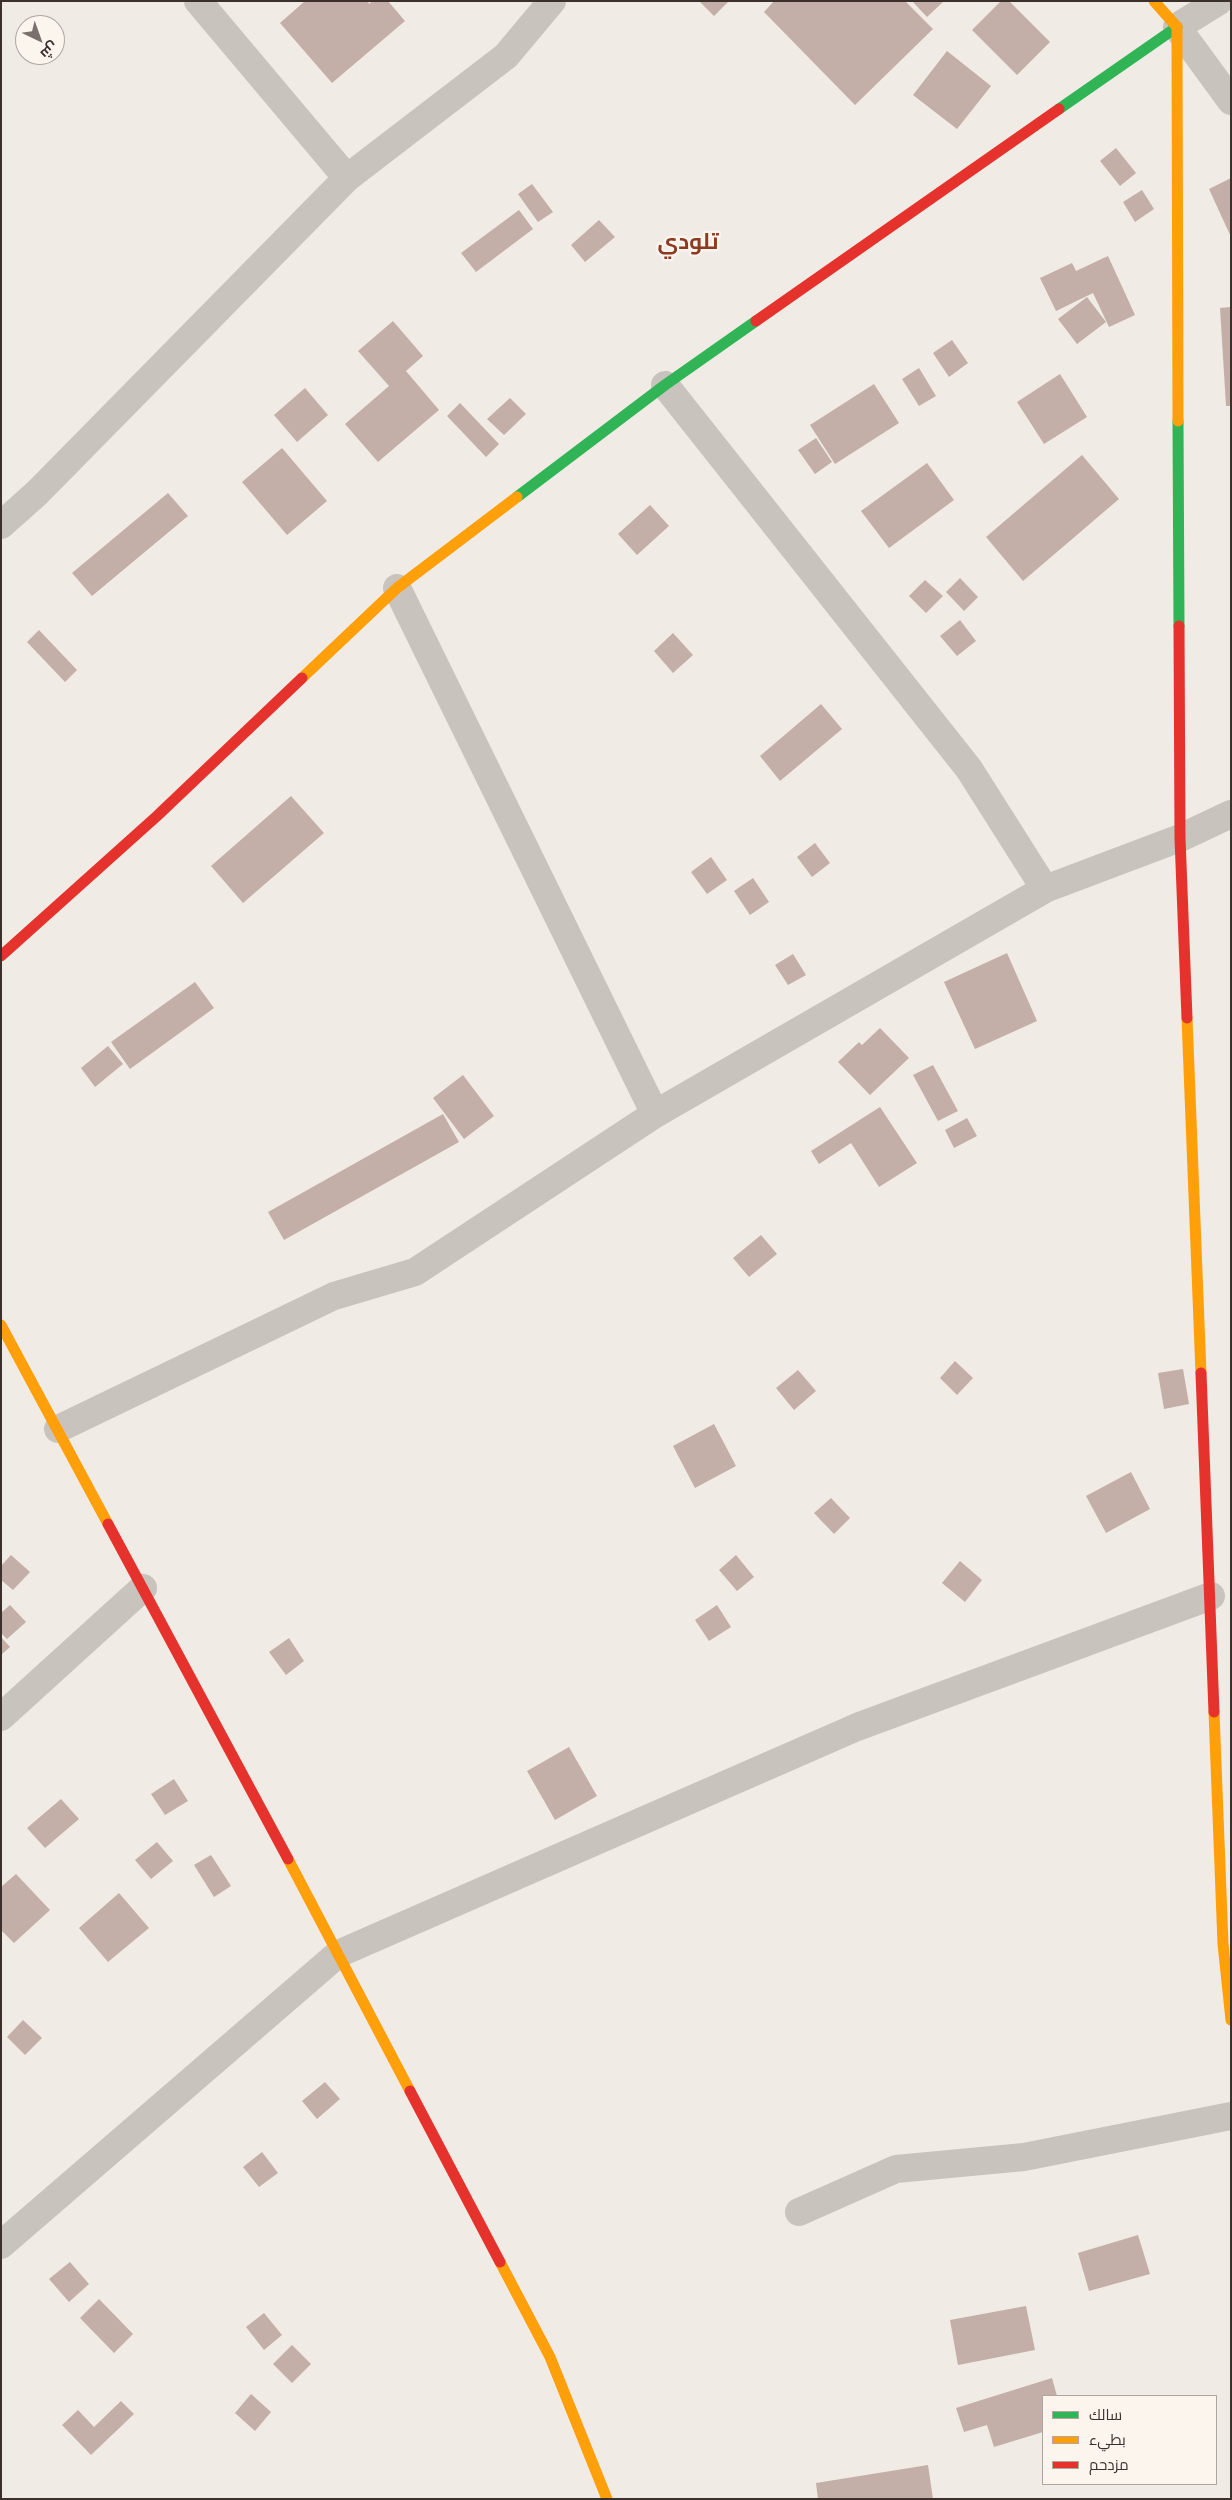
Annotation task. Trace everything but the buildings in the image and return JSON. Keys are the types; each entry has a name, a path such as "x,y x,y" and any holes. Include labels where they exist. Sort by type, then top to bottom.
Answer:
{"street":[{"path":"198,1 347,178"},
{"path":"1,525 37,493 347,178 506,56 552,1"},
{"path":"1154,1 1177,27 1231,101"},
{"path":"1,956 157,816 397,588 665,385 1177,27 1219,1"},
{"path":"1177,27 1180,838 1211,1596 1223,1944 1231,2020"},
{"path":"665,385 969,769 1045,889"},
{"path":"397,588 655,1114"},
{"path":"58,1429 334,1296 415,1272 655,1114 1045,889 1180,838 1231,814"},
{"path":"1,1325 338,1954 550,2357 608,2499"},
{"path":"1,1717 143,1588"},
{"path":"1,2245 338,1954 857,1727 1211,1596"},
{"path":"800,2212 896,2169 1024,2157 1231,2116"}],"traffic: fast":[{"path":"1059,109 1177,27"},
{"path":"517,497 665,385 756,321"},
{"path":"1178,421 1179,626"}],"traffic: slow":[{"path":"1154,1 1177,27 1178,421"},
{"path":"302,678 397,588 517,497"},
{"path":"1187,1018 1201,1373"},
{"path":"1,1325 108,1524"},
{"path":"1214,1712 1223,1944 1231,2020"},
{"path":"288,1859 410,2091"},
{"path":"500,2262 550,2357 607,2499"}],"traffic: jam":[{"path":"756,321 1059,109"},
{"path":"1179,626 1180,838 1187,1018"},
{"path":"1,956 157,816 302,678"},
{"path":"1201,1373 1214,1712"},
{"path":"108,1524 288,1859"},
{"path":"410,2091 500,2262"}],"district":[{"name":"تلودي","path":"688,242"}]}
